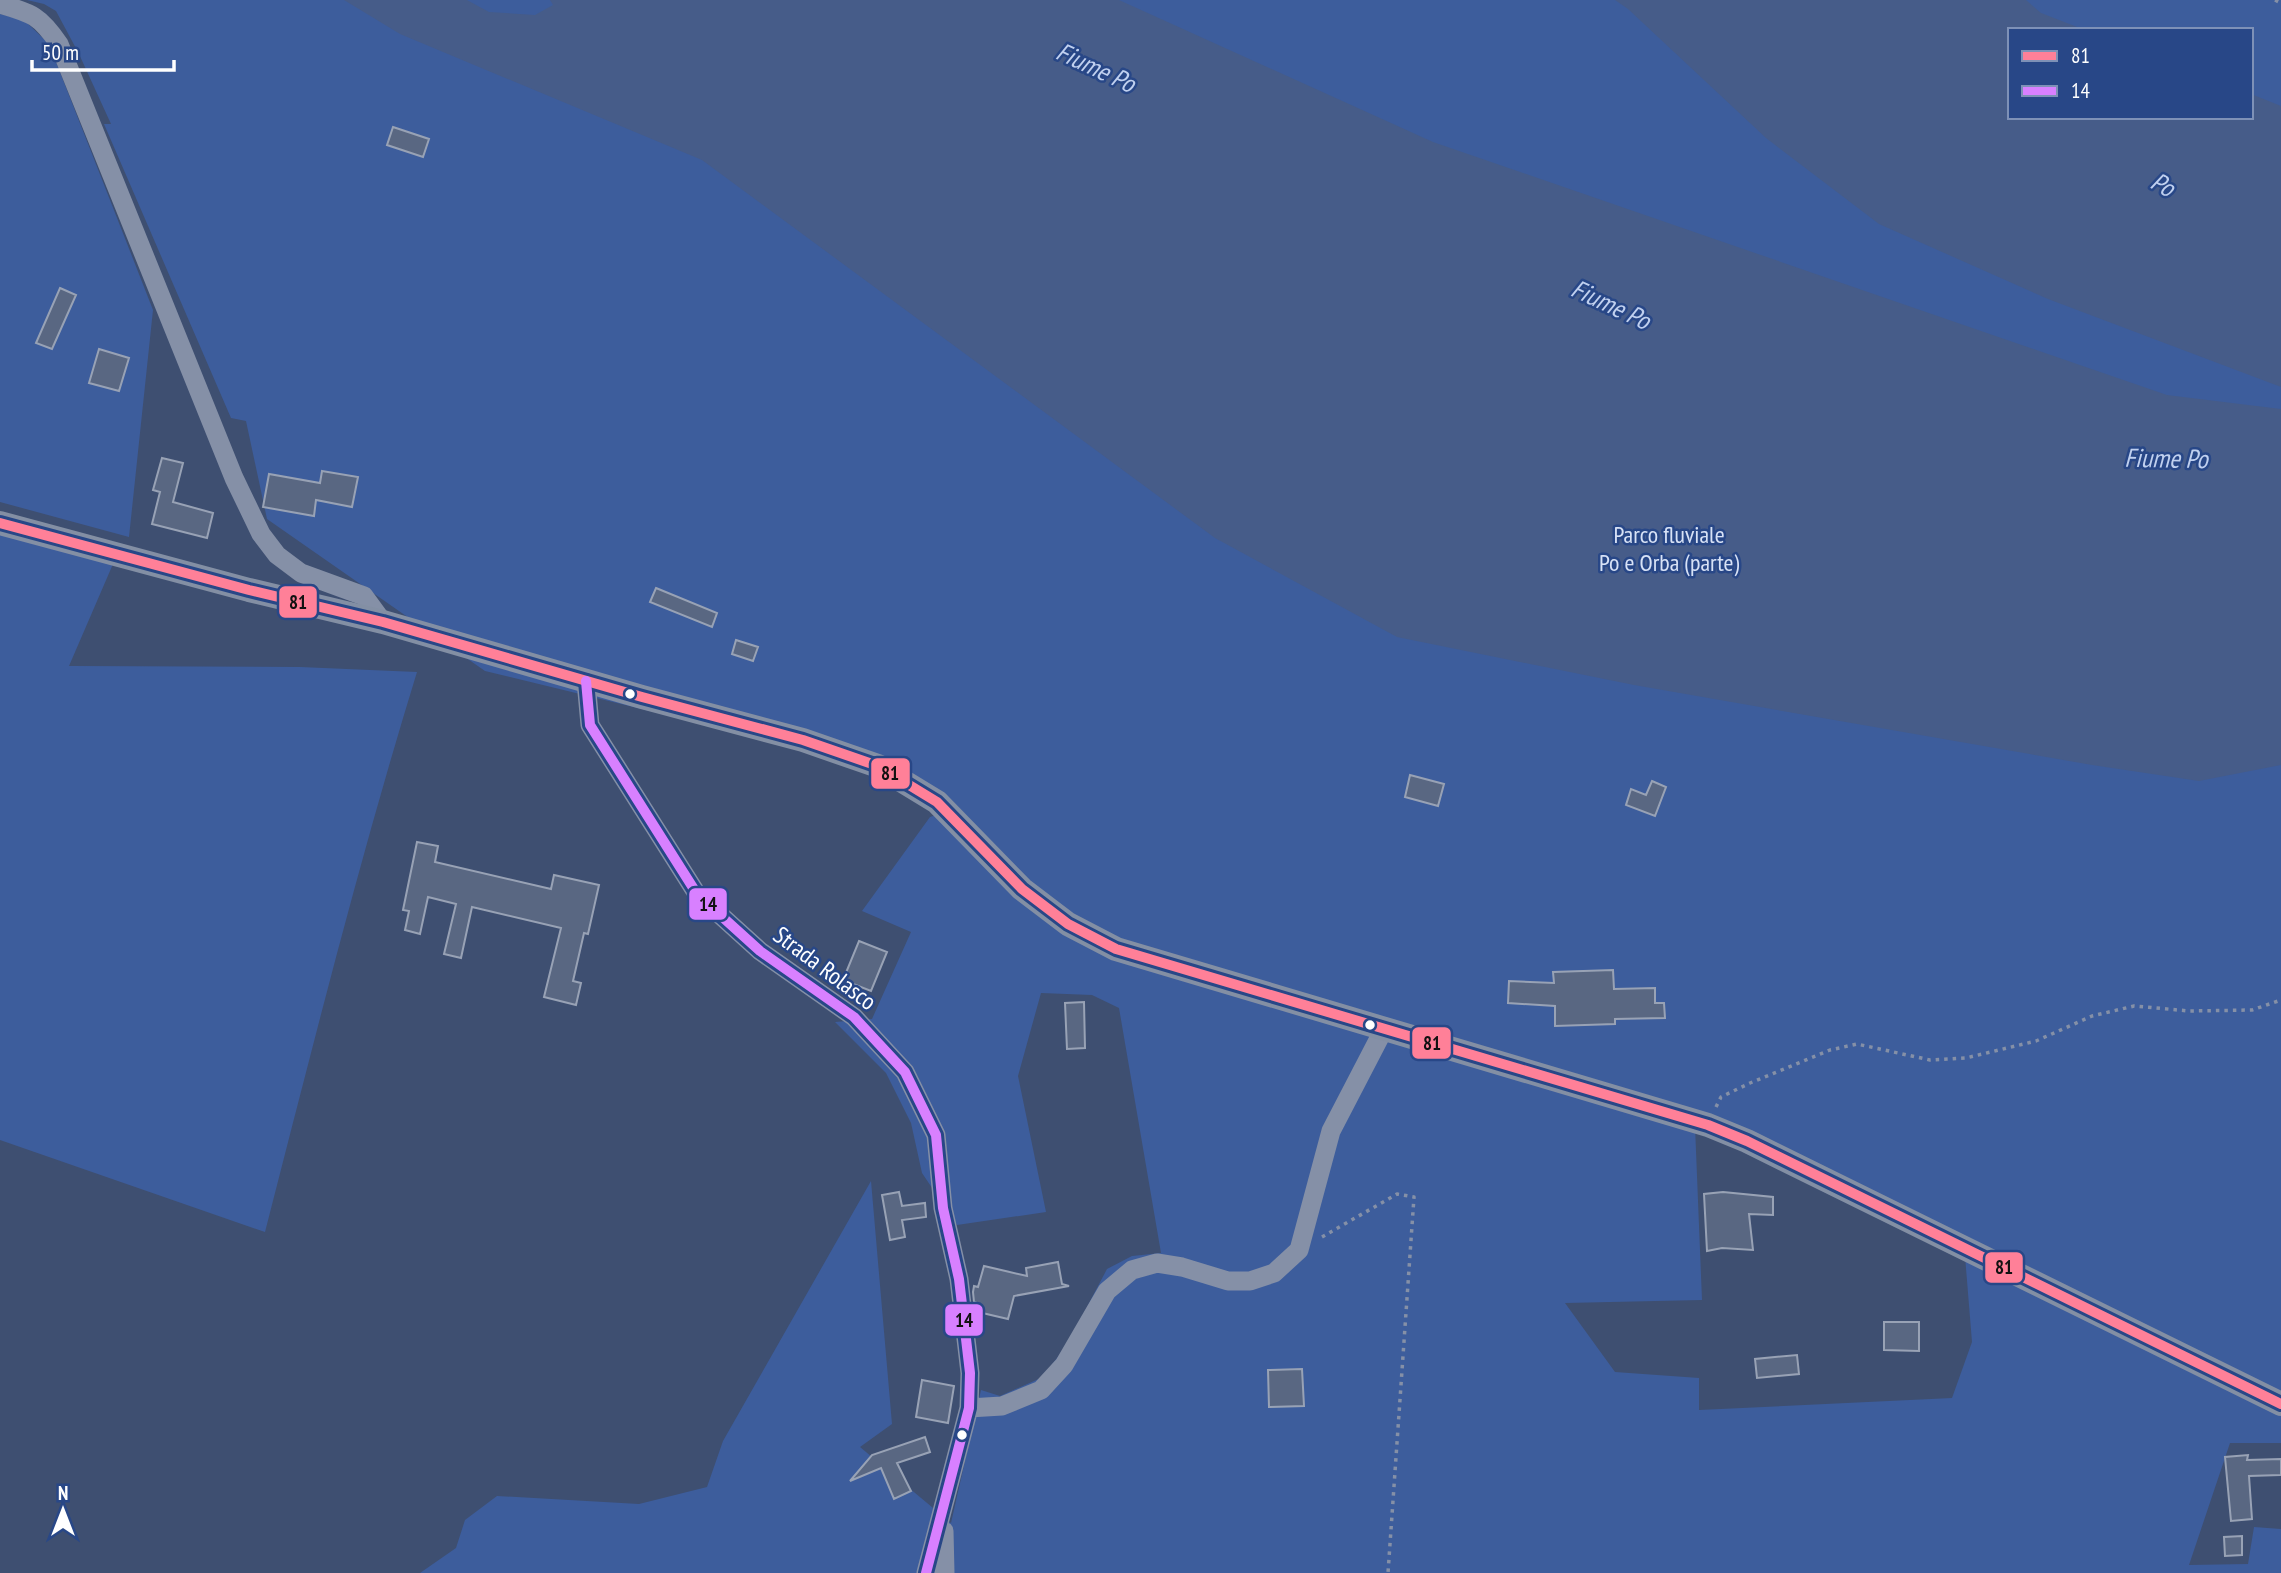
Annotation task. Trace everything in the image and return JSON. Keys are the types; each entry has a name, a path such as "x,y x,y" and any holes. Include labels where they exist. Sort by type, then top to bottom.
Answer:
{"main road":[{"path":"0,523 249,590 383,622 803,740 878,766 937,802 1022,889 1068,924 1116,949 1707,1125 1747,1141 2281,1404"}],"street":[{"path":"0,4 28,12 47,26 59,44 234,478 261,534 277,555 301,573 364,596 383,622"},
{"name":"Strada Rolasco","path":"586,681 590,725 697,894 760,951 854,1017 905,1072 936,1135 943,1209 959,1279 970,1373 969,1408 926,1573"},
{"path":"969,1408 1002,1406 1041,1390 1064,1365 1107,1291 1132,1270 1157,1264 1182,1267 1228,1281 1250,1281 1274,1273 1299,1250 1331,1130 1385,1027"},
{"path":"943,1509 945,1573"}],"path":[{"path":"2275,0 2281,3"},
{"path":"1707,1125 1721,1097 1830,1050 1857,1044 1930,1060 1966,1058 2036,1041 2092,1016 2134,1006 2189,1011 2252,1010 2281,1000"},
{"path":"1299,1250 1397,1194 1414,1197 1388,1573"}],"green space":[{"name":"Parco fluviale Po e Orba (parte)","path":"27,0 2281,0 2281,1443 2230,1443 2189,1565 2248,1564 2254,1527 2281,1529 2281,1573 420,1573 456,1548 465,1520 497,1496 639,1504 707,1487 723,1441 871,1181 892,1424 860,1447 951,1523 981,1390 1000,1396 1043,1377 1068,1343 1107,1269 1132,1256 1161,1253 1119,1008 1092,995 1041,993 1018,1076 1046,1212 957,1225 922,1173 911,1123 886,1073 835,1022 872,1019 911,932 862,911 930,817 942,813 864,763 485,671 267,519 246,421 231,418 104,124 111,124 56,11 44,4","holes":["1695,1126 1965,1256 1972,1342 1952,1398 1699,1410 1699,1378 1615,1372 1565,1303 1702,1300"]},
{"path":"0,14 24,20 49,44 153,310 129,537 0,502"},
{"path":"0,534 113,564 69,666 300,667 417,672 319,1021 265,1232 0,1140"}],"water":[{"name":"Fiume Po","path":"344,0 467,0 489,12 535,15 553,5 550,0 1119,0 1433,142 2167,395 2281,409 2281,765 2199,781 2092,765 1634,685 1397,637 1215,538 702,160 400,34"},
{"name":"Po","path":"1615,0 2026,0 2041,13 2080,28 2008,28 2008,119 2253,119 2253,95 2281,106 2281,387 2048,299 1879,224 1766,138 1628,9"}],"building":[{"path":"393,127 429,139 423,157 387,145"},
{"path":"60,288 76,295 52,349 36,343"},
{"path":"99,349 129,358 119,391 89,383"},
{"path":"162,458 183,463 173,502 213,513 207,538 152,524 160,492 153,490"},
{"path":"322,471 358,477 352,507 316,500 314,516 263,507 269,474 320,483"},
{"path":"656,588 717,613 712,627 650,602"},
{"path":"736,640 758,647 753,661 732,654"},
{"path":"1410,775 1444,784 1438,806 1405,797"},
{"path":"1652,781 1666,787 1655,816 1626,805 1631,789 1646,795"},
{"path":"417,842 438,846 435,862 551,889 554,875 599,885 588,934 584,933 573,981 581,983 576,1005 544,997 561,928 472,907 461,958 444,954 456,904 428,897 420,934 405,930 409,911 403,910"},
{"path":"859,941 887,952 871,991 843,980"},
{"path":"1613,970 1614,989 1655,988 1655,1003 1664,1003 1665,1018 1615,1019 1615,1024 1555,1026 1555,1006 1508,1003 1509,981 1554,983 1553,972"},
{"path":"1084,1002 1085,1048 1067,1049 1065,1003"},
{"path":"899,1192 902,1206 925,1203 926,1217 902,1220 905,1237 890,1240 882,1195"},
{"path":"1723,1192 1773,1197 1773,1215 1749,1214 1753,1250 1722,1248 1707,1251 1704,1194"},
{"path":"1058,1262 1062,1284 1069,1286 1014,1296 1008,1319 978,1312 980,1304 974,1302 973,1292 974,1286 978,1287 984,1266 1027,1276 1026,1268"},
{"path":"1884,1322 1919,1322 1919,1351 1884,1350"},
{"path":"1797,1355 1799,1374 1757,1378 1755,1359"},
{"path":"1302,1369 1304,1406 1269,1407 1268,1370"},
{"path":"922,1380 954,1386 948,1423 916,1417"},
{"path":"925,1437 930,1452 897,1463 911,1491 894,1499 881,1468 850,1481 872,1455"},
{"path":"2248,1455 2247,1460 2281,1459 2281,1475 2249,1476 2252,1519 2231,1521 2225,1457"},
{"path":"2242,1536 2242,1555 2225,1556 2224,1537"}],"transit line":[{"name":"81","path":"0,523 249,590 383,622 642,697 803,740 878,766 937,802 1022,889 1068,924 1116,949 1708,1125 1747,1141 2281,1404"},
{"name":"14","path":"586,681 590,725 697,894 760,951 854,1017 905,1072 936,1135 943,1208 959,1279 970,1373 969,1408 926,1573"}]}
